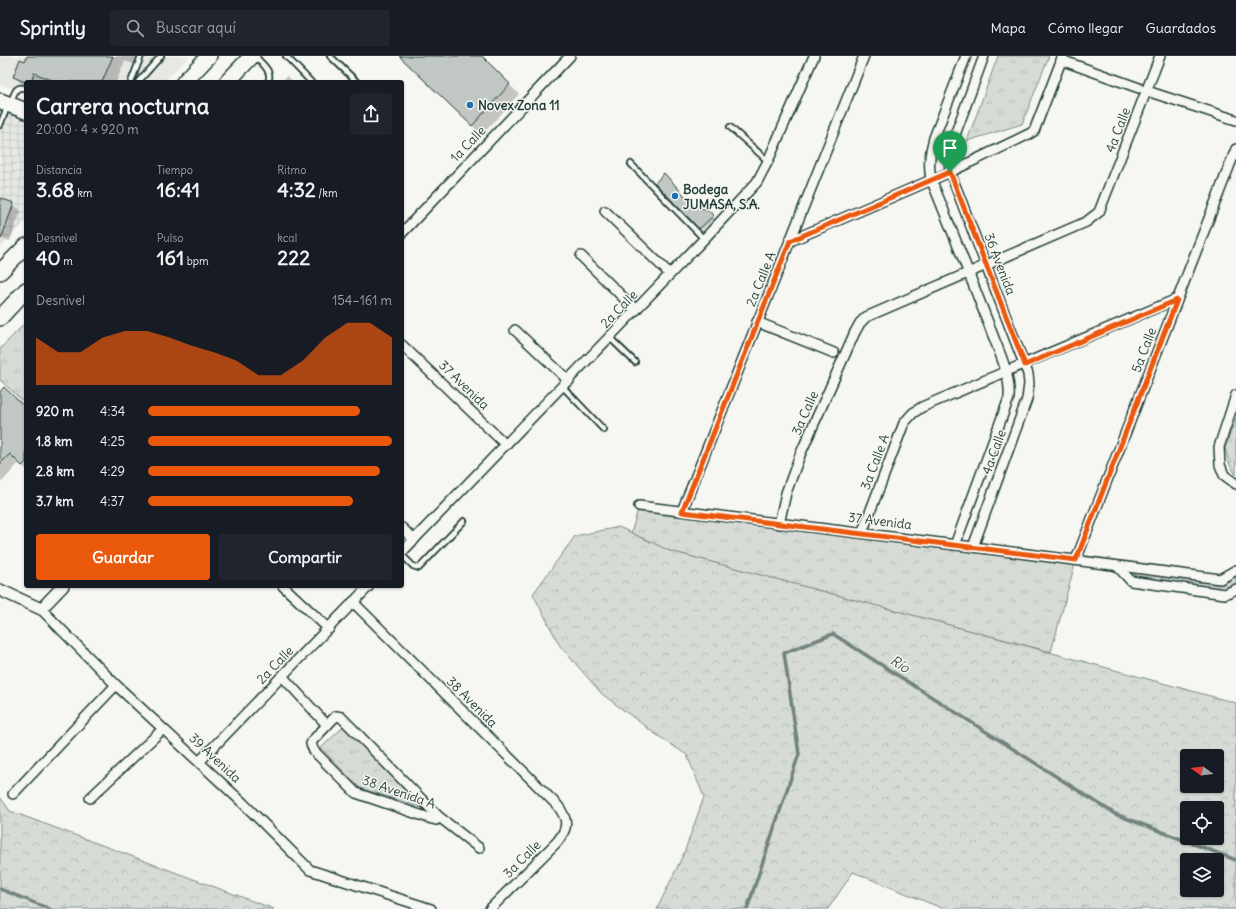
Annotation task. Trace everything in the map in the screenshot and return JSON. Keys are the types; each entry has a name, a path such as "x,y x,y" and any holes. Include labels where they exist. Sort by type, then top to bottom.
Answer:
{"highway":[{"path":"230,80 254,56"},
{"path":"186,80 204,60"},
{"path":"5,100 24,110"},
{"path":"0,272 24,248"},
{"path":"0,318 24,292"}],"street":[{"name":"1a Calle","path":"404,231 570,56"},
{"name":"2a Calle","path":"404,552 610,338 757,182 814,56"},
{"path":"966,56 934,138 930,152 929,166 931,179 969,272 1006,372"},
{"name":"36 Avenida","path":"984,56 952,143 949,154 950,172 1025,365"},
{"name":"4a Calle","path":"986,265 1086,222 1099,212 1143,90 1160,56"},
{"name":"2a Calle A","path":"682,512 862,57"},
{"path":"790,241 950,172 1030,134 1034,131 1062,58 1143,90 1236,120"},
{"path":"5,100 24,104"},
{"name":"5a Calle","path":"1076,560 1236,149"},
{"path":"606,211 670,274"},
{"path":"581,256 636,310"},
{"path":"969,272 986,265"},
{"name":"3a Calle","path":"779,524 786,493 800,455 860,323 866,317 969,272"},
{"name":"3a Calle A","path":"862,533 904,423 913,413 922,407 1177,300"},
{"path":"757,322 834,353"},
{"path":"516,330 566,384"},
{"name":"37 Avenida","path":"404,348 506,445"},
{"name":"4a Calle","path":"973,547 1027,399 1029,384 1025,365"},
{"name":"4a Calle","path":"955,545 1009,398 1010,390 1006,372"},
{"path":"1236,395 1219,447 1220,465 1224,475 1236,484"},
{"name":"37 Avenida","path":"639,506 1220,579 1236,570"},
{"path":"404,530 414,540"},
{"path":"1117,566 1132,581 1224,594 1236,589"},
{"path":"41,609 61,588"},
{"path":"285,588 328,628"},
{"name":"2a Calle","path":"199,762 283,677 367,588"},
{"name":"39 Avenida","path":"0,590 41,609 116,685 199,762 310,870 431,909"},
{"name":"38 Avenida","path":"353,602 558,806 564,813 566,824"},
{"path":"283,677 327,725"},
{"path":"13,794 116,685"},
{"name":"38 Avenida A","path":"336,716 341,717 438,816 436,820 356,793 314,751 312,747 312,740 327,725 336,716"},
{"path":"90,798 163,729"},
{"path":"438,816 479,848"},
{"name":"3a Calle","path":"490,909 557,842 563,834 566,824"}],"lane":[{"path":"132,80 141,56"},
{"path":"140,80 161,56"},
{"path":"254,56 267,69 270,77 269,80"},
{"path":"286,56 310,80"},
{"path":"330,56 354,80"},
{"path":"0,125 5,100 18,88 24,88"},
{"path":"730,127 768,160"},
{"path":"631,164 704,239"},
{"path":"610,338 635,362"},
{"path":"566,384 604,430"},
{"path":"404,556 413,566 420,568 464,521"}],"shaded area":[{"path":"0,56 189,56 166,80 24,80 24,93 0,84"},
{"path":"0,110 24,119 24,223 0,247"}],"green space":[{"path":"998,56 1049,56 1022,124 967,141"},
{"path":"24,324 24,402 0,380 0,349"},
{"path":"1236,418 1236,475 1229,463 1225,448"},
{"path":"639,506 1076,560 1051,652 670,551 631,533"},
{"path":"619,527 670,551 1236,703 1236,909 944,909 853,872 828,909 657,909 684,853 704,797 687,755 654,733 602,694 560,646 533,594 575,536"},
{"path":"1135,573 1223,585 1236,576 1236,584 1223,590 1134,576"},
{"path":"344,726 426,809 360,788 321,748"},
{"path":"0,797 10,811 274,909 0,909"}],"building":[{"path":"27,56 113,56 103,80 52,80 34,73 32,80 24,80 24,82 13,77 20,59 25,61"},
{"name":"Novex Zona 11","path":"399,56 482,56 510,84 472,126"},
{"name":"Bodega JUMASA, S.A.","path":"664,173 695,207 706,209 714,215 699,229 655,183"},
{"path":"0,198 14,203 1,239 0,239"},
{"path":"4,387 24,406 24,464 22,466 10,454 0,464 0,392"}],"waterway":[{"name":"Río","path":"747,909 799,754 784,653 833,634 1115,814 1236,860"},
{"path":"0,889 50,909"}],"place":[{"name":"Novex Zona 11","path":"470,105"},
{"name":"Bodega JUMASA, S.A.","path":"675,196"}],"route":[{"path":"950,172 1025,365 1177,300 1076,560 682,512 790,241 950,172"}]}
